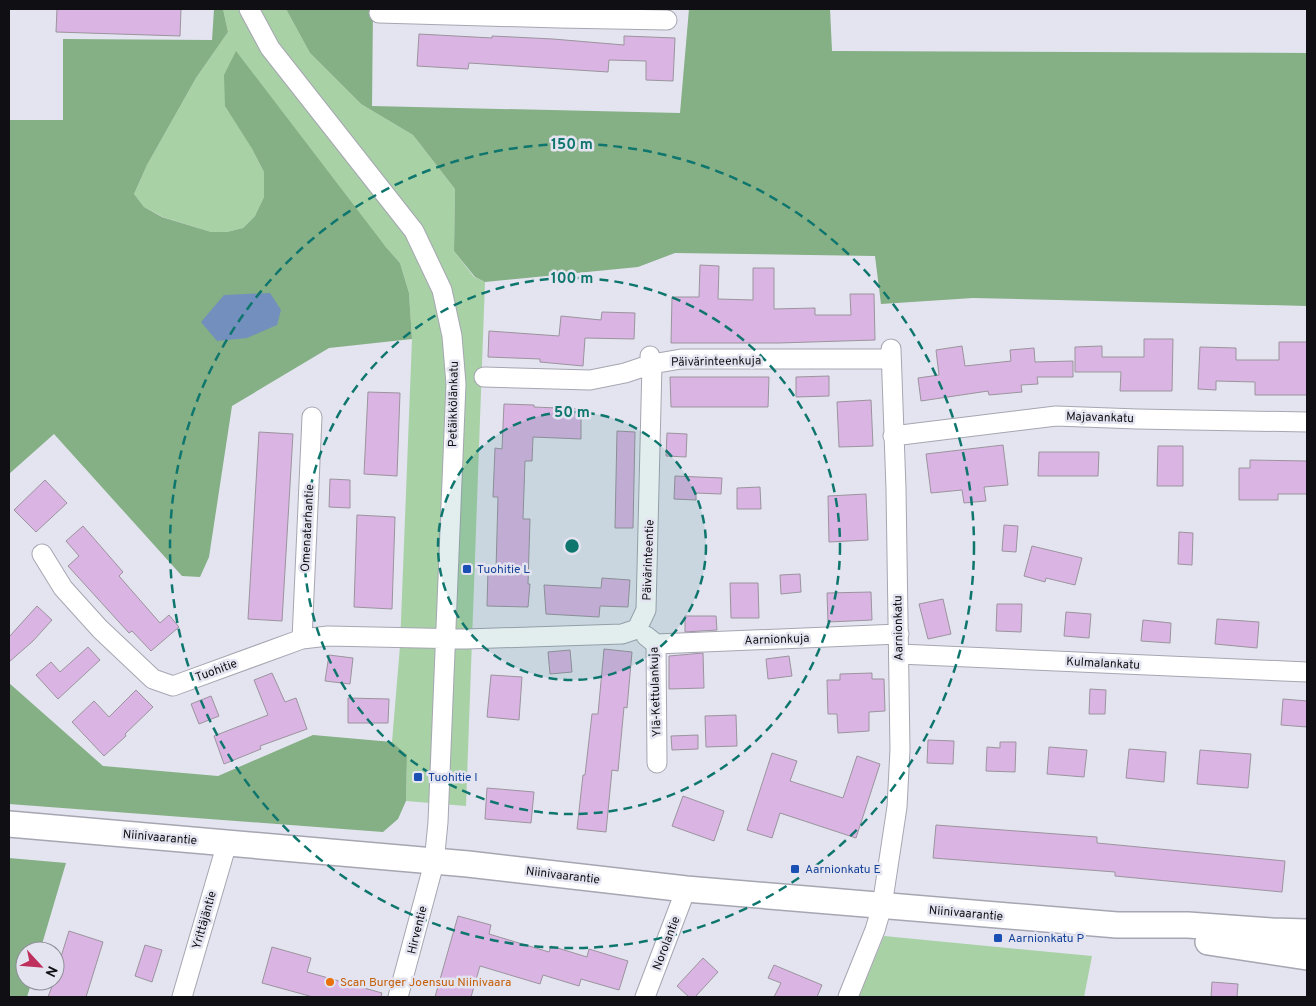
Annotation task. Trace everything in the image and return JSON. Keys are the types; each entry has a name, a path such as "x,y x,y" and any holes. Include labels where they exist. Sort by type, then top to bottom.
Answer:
{"main road":[{"name":"Niinivaarantie","path":"9,824 434,863 468,864 686,890 1117,925 1188,925 1307,932"},
{"name":"Niinivaarantie","path":"1117,925 1186,939 1307,957"}],"street":[{"name":"Petäikkölänkatu","path":"249,9 270,48 414,231 442,290 452,336 456,384 438,813 434,863"},
{"path":"379,13 566,13 667,20"},
{"name":"Päivärinteenkuja","path":"484,377 590,380 625,373 651,360 891,354"},
{"name":"Aarnionkatu","path":"848,997 876,930 882,906 896,807 900,750 896,489 891,354"},
{"name":"Päivärinteentie","path":"637,629 646,610 651,360"},
{"name":"Majavankatu","path":"893,436 1056,416 1307,422"},
{"name":"Omenatarhantie","path":"302,638 312,417"},
{"name":"Tuohitie","path":"42,554 63,588 100,629 153,679 173,686 302,638 328,636 445,639"},
{"path":"445,639 622,634 637,629"},
{"name":"Ylä-Kettulankuja","path":"637,629 656,644 657,763"},
{"name":"Aarnionkuja","path":"656,644 898,634"},
{"name":"Kulmalankatu","path":"899,654 1307,672"},
{"name":"Yrittäjäntie","path":"182,997 227,843"},
{"name":"Hirventie","path":"398,997 434,863"},
{"name":"Norolantie","path":"645,997 686,890"}],"green space":[{"path":"214,9 223,9 228,32 196,78 147,165 134,194 144,207 162,217 211,232 227,232 243,228 255,216 264,197 264,172 251,147 225,106 224,75 236,51 400,263 409,293 412,339 329,348 232,406 209,557 200,577 182,576 54,434 9,474 9,120 63,120 63,39 212,40"},
{"path":"223,9 286,9 310,53 361,104 413,135 455,189 454,251 474,277 485,282 466,806 406,801 407,756 392,742 400,646 412,339 409,293 400,263 385,246 251,147 264,172 264,197 255,216 243,228 227,232 211,232 163,217 144,207 134,194 147,165 196,78 228,32"},
{"path":"286,9 373,9 372,106 680,113 689,9 830,9 832,51 1307,53 1307,306 973,298 881,304 875,256 675,253 638,267 485,282 475,277 454,251 455,189 413,135 361,104 310,53"},
{"path":"9,683 103,766 218,776 313,735 392,742 407,755 406,801 398,819 383,832 9,804"},
{"path":"9,858 66,863 43,941 15,941 15,991 29,991 27,997 9,997"},
{"path":"884,936 1092,956 1084,997 859,997"}],"water":[{"path":"270,293 281,310 277,325 247,338 217,341 201,322 224,295"}],"building":[{"path":"57,9 181,9 180,36 56,32"},
{"path":"419,34 553,39 624,45 624,36 675,38 673,81 646,80 646,61 609,60 608,72 469,63 468,69 417,66"},
{"path":"700,265 719,266 718,299 753,300 753,268 774,268 774,309 815,308 815,315 851,315 850,294 874,294 875,340 779,343 671,343 672,297 699,297"},
{"path":"602,312 635,313 634,339 585,338 583,366 540,362 540,359 488,357 489,331 559,336 561,316 601,320"},
{"path":"1144,339 1173,339 1172,391 1120,391 1121,372 1075,372 1075,347 1102,346 1102,357 1144,357"},
{"path":"1279,342 1307,342 1307,395 1255,395 1255,382 1216,381 1216,390 1198,389 1200,347 1236,348 1236,360 1279,360"},
{"path":"962,346 965,366 1011,361 1010,350 1034,348 1035,362 1073,361 1073,377 1037,377 1038,384 1021,385 1022,392 989,395 988,391 921,401 918,378 939,375 936,350"},
{"path":"829,376 829,396 796,397 796,377"},
{"path":"670,377 769,377 768,407 671,407"},
{"path":"368,392 400,393 397,476 364,474"},
{"path":"871,400 873,446 839,447 837,402"},
{"path":"504,404 581,409 581,439 533,437 532,461 525,461 523,519 530,519 528,607 487,606 488,570 496,570 498,497 493,497 495,448 502,449"},
{"path":"617,431 635,432 633,528 615,528"},
{"path":"259,432 293,434 282,621 248,619"},
{"path":"667,433 687,434 686,457 666,456"},
{"path":"1003,445 1008,485 984,487 986,501 964,503 962,490 931,493 926,454"},
{"path":"1158,446 1183,446 1183,486 1157,486"},
{"path":"1039,452 1099,452 1098,476 1038,476"},
{"path":"1250,460 1307,461 1307,494 1278,494 1278,500 1239,500 1239,468 1250,468"},
{"path":"675,476 722,478 721,494 696,493 696,500 674,499"},
{"path":"330,479 350,480 350,508 329,507"},
{"path":"45,480 67,503 36,532 14,510"},
{"path":"760,487 761,509 737,509 737,488"},
{"path":"866,494 868,540 829,542 828,496"},
{"path":"357,515 395,517 392,609 354,607"},
{"path":"1004,525 1018,526 1016,552 1002,551"},
{"path":"83,526 123,572 119,576 160,623 169,615 179,627 151,651 132,631 129,633 68,566 79,556 66,541"},
{"path":"1179,532 1193,533 1192,565 1178,564"},
{"path":"1032,546 1082,558 1075,585 1046,578 1045,582 1024,576"},
{"path":"800,574 801,592 781,594 780,575"},
{"path":"602,578 630,580 628,607 600,606 599,617 546,614 544,585 601,588"},
{"path":"730,583 758,583 759,618 731,618"},
{"path":"871,592 872,620 828,622 827,593"},
{"path":"943,599 951,634 928,639 919,604"},
{"path":"997,604 1022,604 1021,632 996,631"},
{"path":"37,606 52,620 33,641 9,662 9,637"},
{"path":"1066,612 1091,614 1089,638 1064,636"},
{"path":"685,616 716,616 717,630 685,632"},
{"path":"1217,619 1259,622 1257,648 1215,644"},
{"path":"1143,620 1171,623 1170,643 1141,641"},
{"path":"88,647 100,660 58,699 36,675 51,662 60,672"},
{"path":"604,649 632,652 627,708 624,707 618,771 612,770 606,832 577,829 592,714 598,714"},
{"path":"570,650 572,672 550,674 548,652"},
{"path":"703,653 704,688 669,689 669,656"},
{"path":"329,655 353,658 350,684 325,681"},
{"path":"789,656 792,676 768,679 766,659"},
{"path":"272,673 285,702 296,698 307,729 260,746 261,749 224,764 214,736 268,715 254,680"},
{"path":"872,673 872,679 884,679 885,711 869,712 869,731 838,733 837,714 828,714 827,680 840,680 840,674"},
{"path":"491,675 522,677 519,720 487,717"},
{"path":"1090,689 1106,690 1105,714 1089,714"},
{"path":"136,690 153,707 104,756 72,722 94,701 109,717"},
{"path":"211,696 219,716 199,724 191,704"},
{"path":"348,698 389,699 388,723 348,723"},
{"path":"1283,699 1307,701 1307,727 1281,725"},
{"path":"736,715 737,746 706,747 705,716"},
{"path":"698,735 698,749 672,750 671,736"},
{"path":"928,740 954,741 953,764 927,763"},
{"path":"1000,742 1016,742 1015,772 986,771 987,747 1000,748"},
{"path":"1049,747 1087,750 1084,777 1047,774"},
{"path":"1129,749 1166,752 1164,782 1126,778"},
{"path":"1200,750 1251,754 1248,788 1197,784"},
{"path":"772,753 797,761 790,781 843,798 857,756 880,764 856,838 780,813 772,838 747,830"},
{"path":"487,788 534,792 531,823 485,819"},
{"path":"683,796 724,811 714,841 672,826"},
{"path":"936,825 1097,837 1097,843 1285,861 1282,892 1115,876 1115,872 933,858"},
{"path":"458,916 491,925 489,934 549,952 551,946 587,957 589,949 628,961 619,990 581,979 579,986 543,975 540,984 480,966 471,997 435,997"},
{"path":"69,931 103,942 86,997 48,997 50,991 65,991 65,944"},
{"path":"145,945 162,950 152,982 135,976"},
{"path":"272,947 311,958 307,972 382,993 381,997 313,997 262,983"},
{"path":"703,958 718,972 695,997 689,997 677,986"},
{"path":"774,965 822,985 817,997 774,997 781,983 768,978"},
{"path":"1212,982 1238,984 1237,997 1211,997"}],"place":[{"name":"Tuohitie L","path":"467,569"},
{"name":"Tuohitie I","path":"418,777"},
{"name":"Aarnionkatu E","path":"795,869"},
{"name":"Aarnionkatu P","path":"998,938"},
{"name":"Scan Burger Joensuu Niinivaara","path":"330,982"}]}
